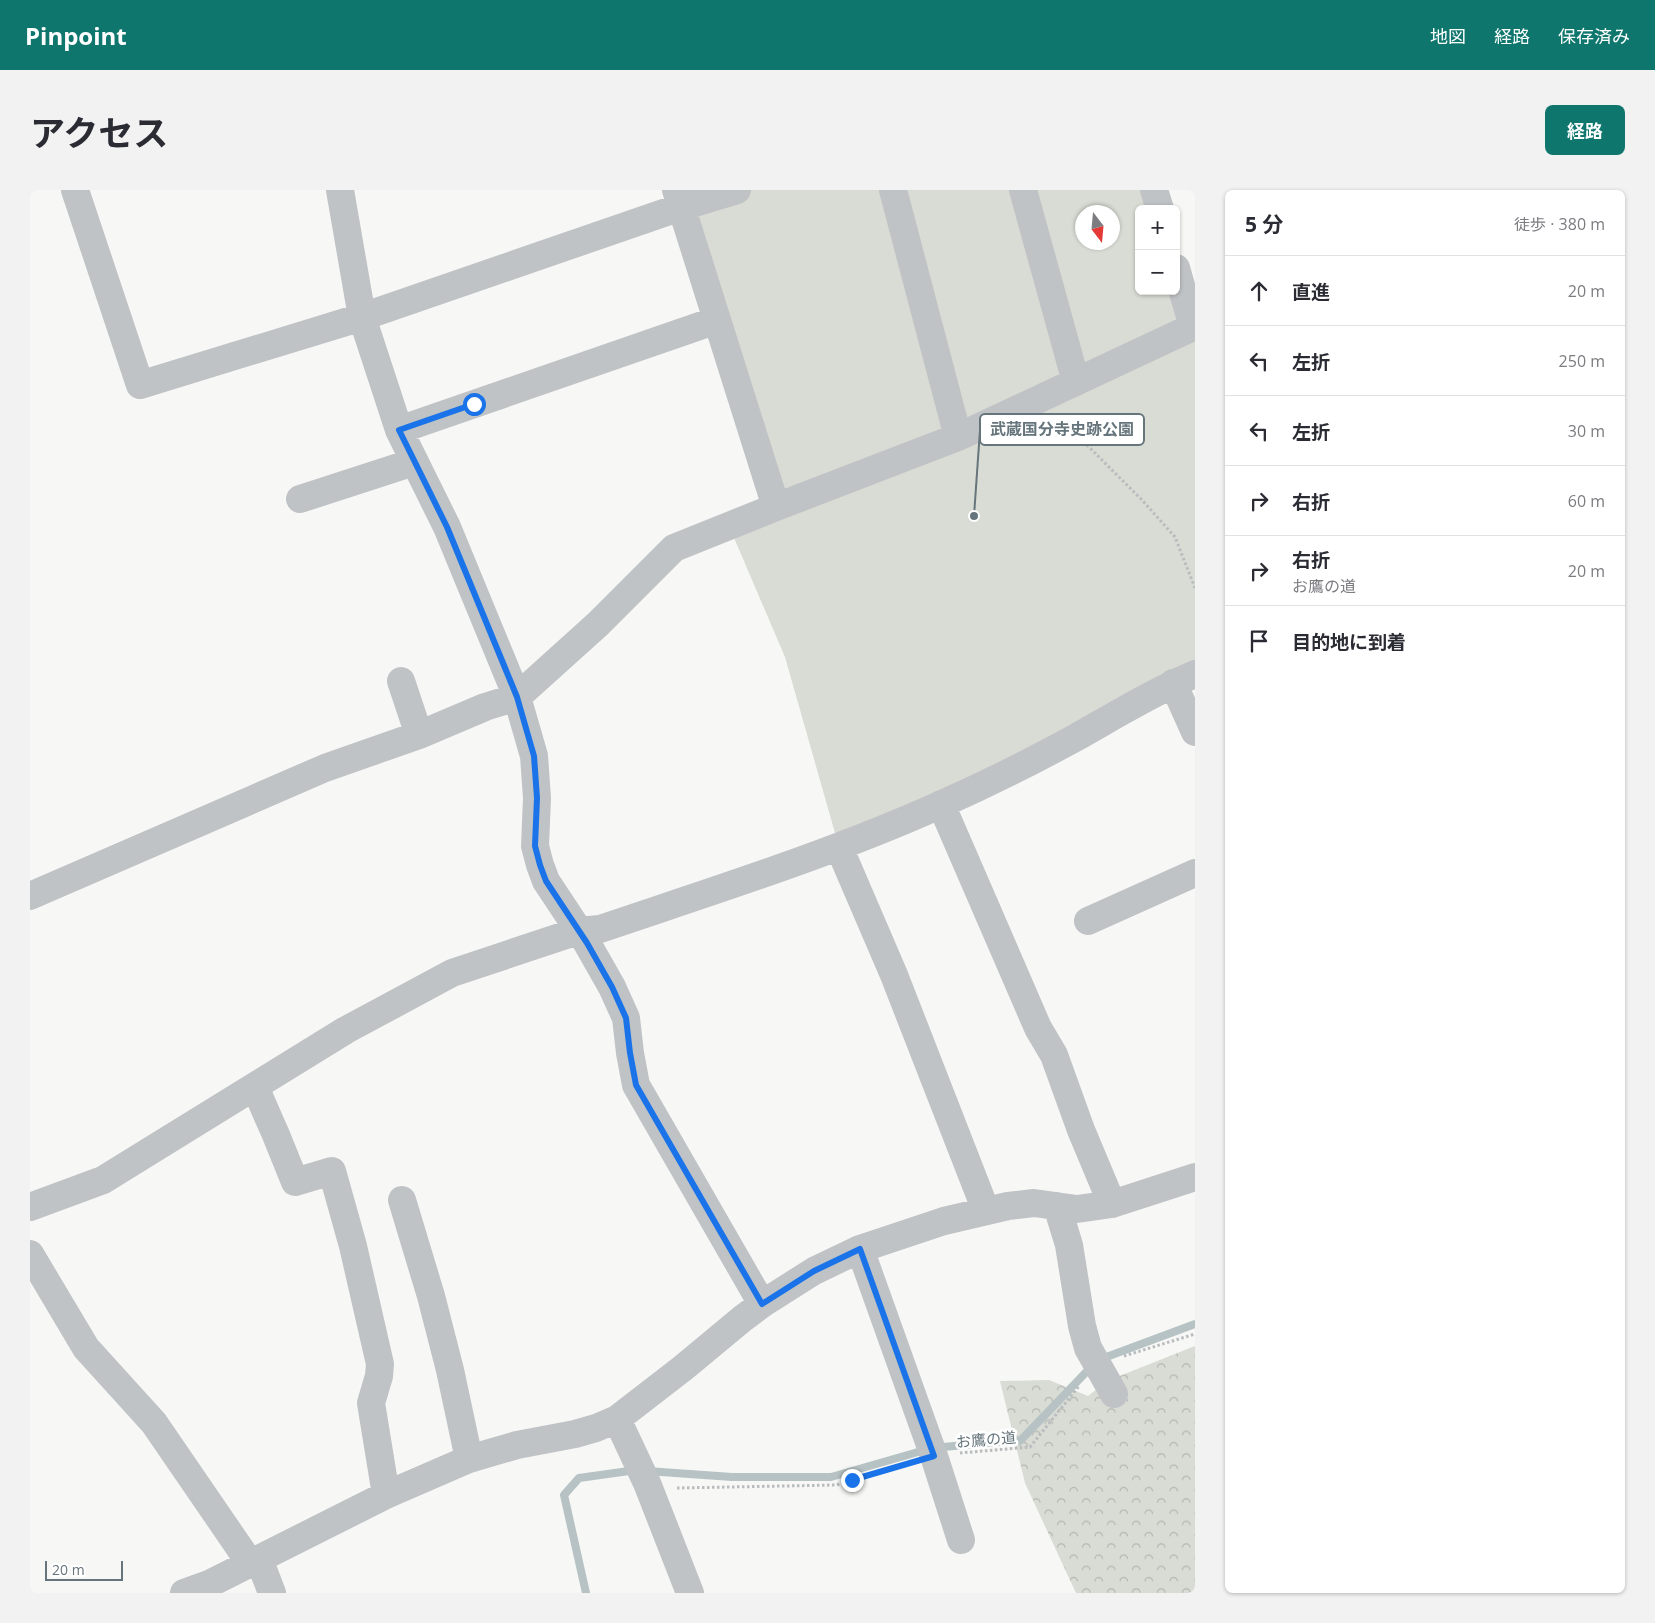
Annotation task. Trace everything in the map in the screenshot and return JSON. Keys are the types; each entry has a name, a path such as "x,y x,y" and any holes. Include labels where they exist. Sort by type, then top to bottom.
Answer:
{"street":[{"path":"75,190 140,385 362,317 679,199 737,190"},
{"path":"340,190 362,317 399,430 447,527 517,697 534,756 537,798 535,846 546,881 612,987 626,1018 636,1085 762,1304"},
{"path":"893,190 958,437"},
{"path":"1023,190 1076,382"},
{"path":"1154,190 1159,205"},
{"path":"679,199 776,507"},
{"path":"30,896 325,768 419,735 486,707 517,697 598,624 674,548 958,437 1194,327 1180,281"},
{"path":"399,430 717,320"},
{"path":"300,499 414,462"},
{"path":"30,1207 103,1180 346,1030 452,972 578,931 600,929 840,848 1002,776 1184,679 1195,732"},
{"path":"401,681 419,735"},
{"path":"941,804 1038,1028 1054,1055 1081,1130 1112,1204"},
{"path":"840,848 897,984 986,1211"},
{"path":"1088,921 1195,873"},
{"path":"255,1087 295,1182 332,1171 353,1246 380,1364 379,1376 371,1403 386,1495"},
{"path":"184,1593 209,1584 386,1495 469,1459 517,1444 575,1434 617,1419 762,1304 814,1271 860,1249 944,1221 1008,1206 1034,1203 1077,1209 1112,1204 1195,1177"},
{"path":"402,1200 450,1370 469,1459"},
{"path":"1057,1206 1069,1245 1082,1326 1093,1356 1114,1394"},
{"path":"860,1249 931,1448 961,1540"},
{"path":"30,1254 86,1348 154,1423 254,1561 272,1593"},
{"path":"617,1419 644,1477 690,1593"}],"path":[{"path":"1024,406 1076,430 1088,446 1142,500 1175,537 1195,588"},
{"path":"1093,1356 1195,1334"},
{"name":"お鷹の道","path":"644,1477 836,1485 931,1448 1030,1447 1093,1356"}],"green space":[{"path":"737,190 1154,190 1159,205 1135,205 1135,295 1178,295 1195,326 1195,674 839,847 785,657 729,526 776,507 681,207"},
{"path":"1195,1346 1195,1593 1076,1593 1025,1483 1000,1381 1049,1380 1088,1396 1107,1381"}],"waterway":[{"path":"1101,1359 1195,1324"},
{"path":"647,1471 732,1477 831,1477 932,1448 1021,1440 1092,1366"},
{"path":"586,1593 564,1495 579,1478 636,1470"}],"place":[{"name":"武蔵国分寺史跡公園","path":"974,516"}],"route":[{"path":"474,404 399,430 447,527 517,697 534,756 537,798 535,846 540,865 546,881 587,943 612,987 626,1018 636,1085 762,1304 814,1271 860,1249 934,1456 852,1480"}]}
